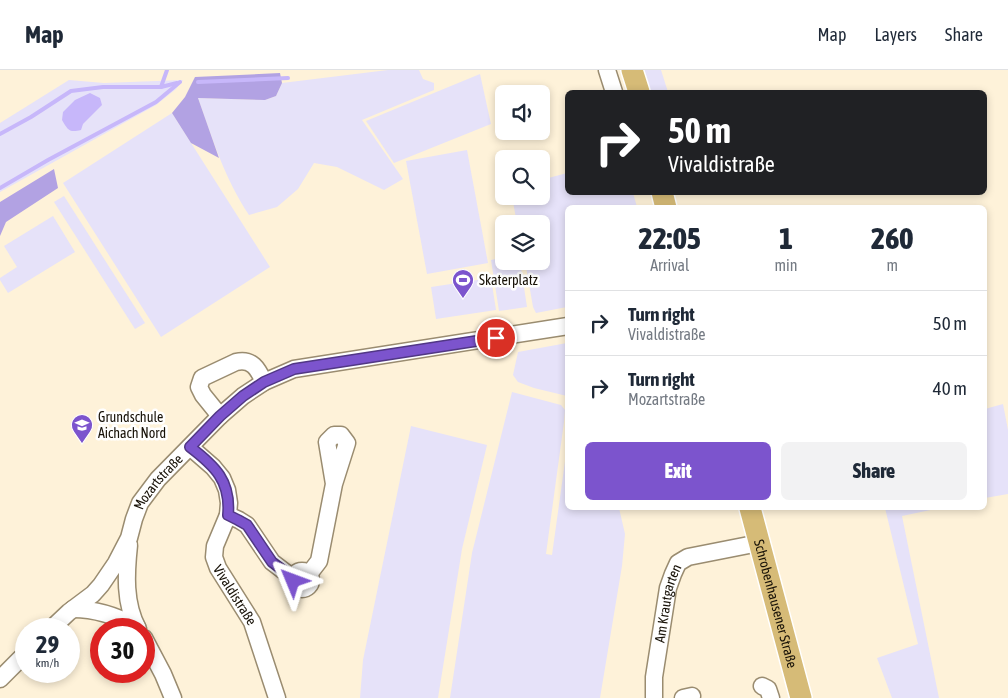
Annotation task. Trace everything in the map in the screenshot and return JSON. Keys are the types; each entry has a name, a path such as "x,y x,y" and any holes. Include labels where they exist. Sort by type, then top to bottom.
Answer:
{"main road":[{"path":"632,70 638,90"},
{"name":"Schrobenhausener Straße","path":"751,510 801,698"}],"street":[{"path":"607,70 613,90"},
{"name":"Mozartstraße","path":"64,618 93,594 116,563 129,538 140,503 158,478 220,416 243,396 264,382 294,369 565,326"},
{"path":"220,416 202,395 199,387 202,378 242,360 248,361 258,370 264,382"},
{"name":"Vivaldistraße","path":"190,447 213,467 222,478 227,490 228,515 215,546 214,557 218,568 252,622 277,698"},
{"path":"228,515 247,525 272,562 293,578 301,570 310,574 319,561 334,484"},
{"path":"129,538 126,572 127,594 133,618"},
{"name":"Am Krautgarten","path":"654,698 654,677 668,588 678,563 688,557 759,543"},
{"path":"74,610 86,609 116,618"},
{"path":"155,659 164,674 173,698"},
{"path":"0,679 15,664"}],"shaded area":[{"path":"388,70 419,70 423,79 434,83 434,90 362,120 403,179 384,190 337,167 314,163 298,189 277,207 249,215 226,173 198,98 265,100 276,96 282,83"},
{"path":"641,70 661,70 667,90 648,90"},
{"path":"280,73 282,83 276,96 265,100 198,98 219,158 191,143 172,113 185,97 195,77"},
{"path":"480,74 491,124 394,163 366,121"},
{"path":"69,80 104,83 183,80 176,89 156,105 0,192 0,123"},
{"path":"90,93 100,98 102,105 83,124 81,130 69,130 62,120 63,112 75,100"},
{"path":"172,113 270,267 161,337 63,183"},
{"path":"467,150 488,263 427,274 406,161"},
{"path":"54,169 58,188 6,222 0,236 0,202"},
{"path":"565,174 565,195 634,195 636,205 565,205 565,307 536,313 533,307 527,270 550,270 550,215 515,215 514,205 550,205 550,178"},
{"path":"64,196 145,323 135,329 54,202"},
{"path":"53,216 75,252 8,293 0,278 17,267 4,246"},
{"path":"495,259 495,270 521,270 527,307 499,311 491,260"},
{"name":"Skaterplatz","path":"491,278 496,310 436,319 431,287"},
{"path":"565,343 565,396 518,382 513,375 518,352"},
{"path":"512,392 561,405 565,410 564,422 546,554 552,555 565,461 565,510 619,510 625,534 622,566 600,698 450,698 472,553"},
{"path":"1003,404 1008,430 1008,494 987,498 987,408"},
{"path":"411,426 487,445 462,549 438,698 360,698 363,660"},
{"path":"885,510 930,510 902,516 939,698 892,698 877,658 918,644"}],"waterway":[{"path":"161,87 167,70"},
{"path":"198,82 288,78"},
{"path":"0,188 156,102 180,82"},
{"path":"0,134 31,117 71,91 103,87 161,87 177,83"}],"place":[{"name":"Skaterplatz","path":"463,299"},
{"name":"Grundschule Aichach Nord","path":"82,444"}],"route":[{"path":"293,581 293,578 272,562 247,525 228,515 227,490 222,478 200,454 190,447 220,416 243,396 264,382 294,369 496,338"}]}
